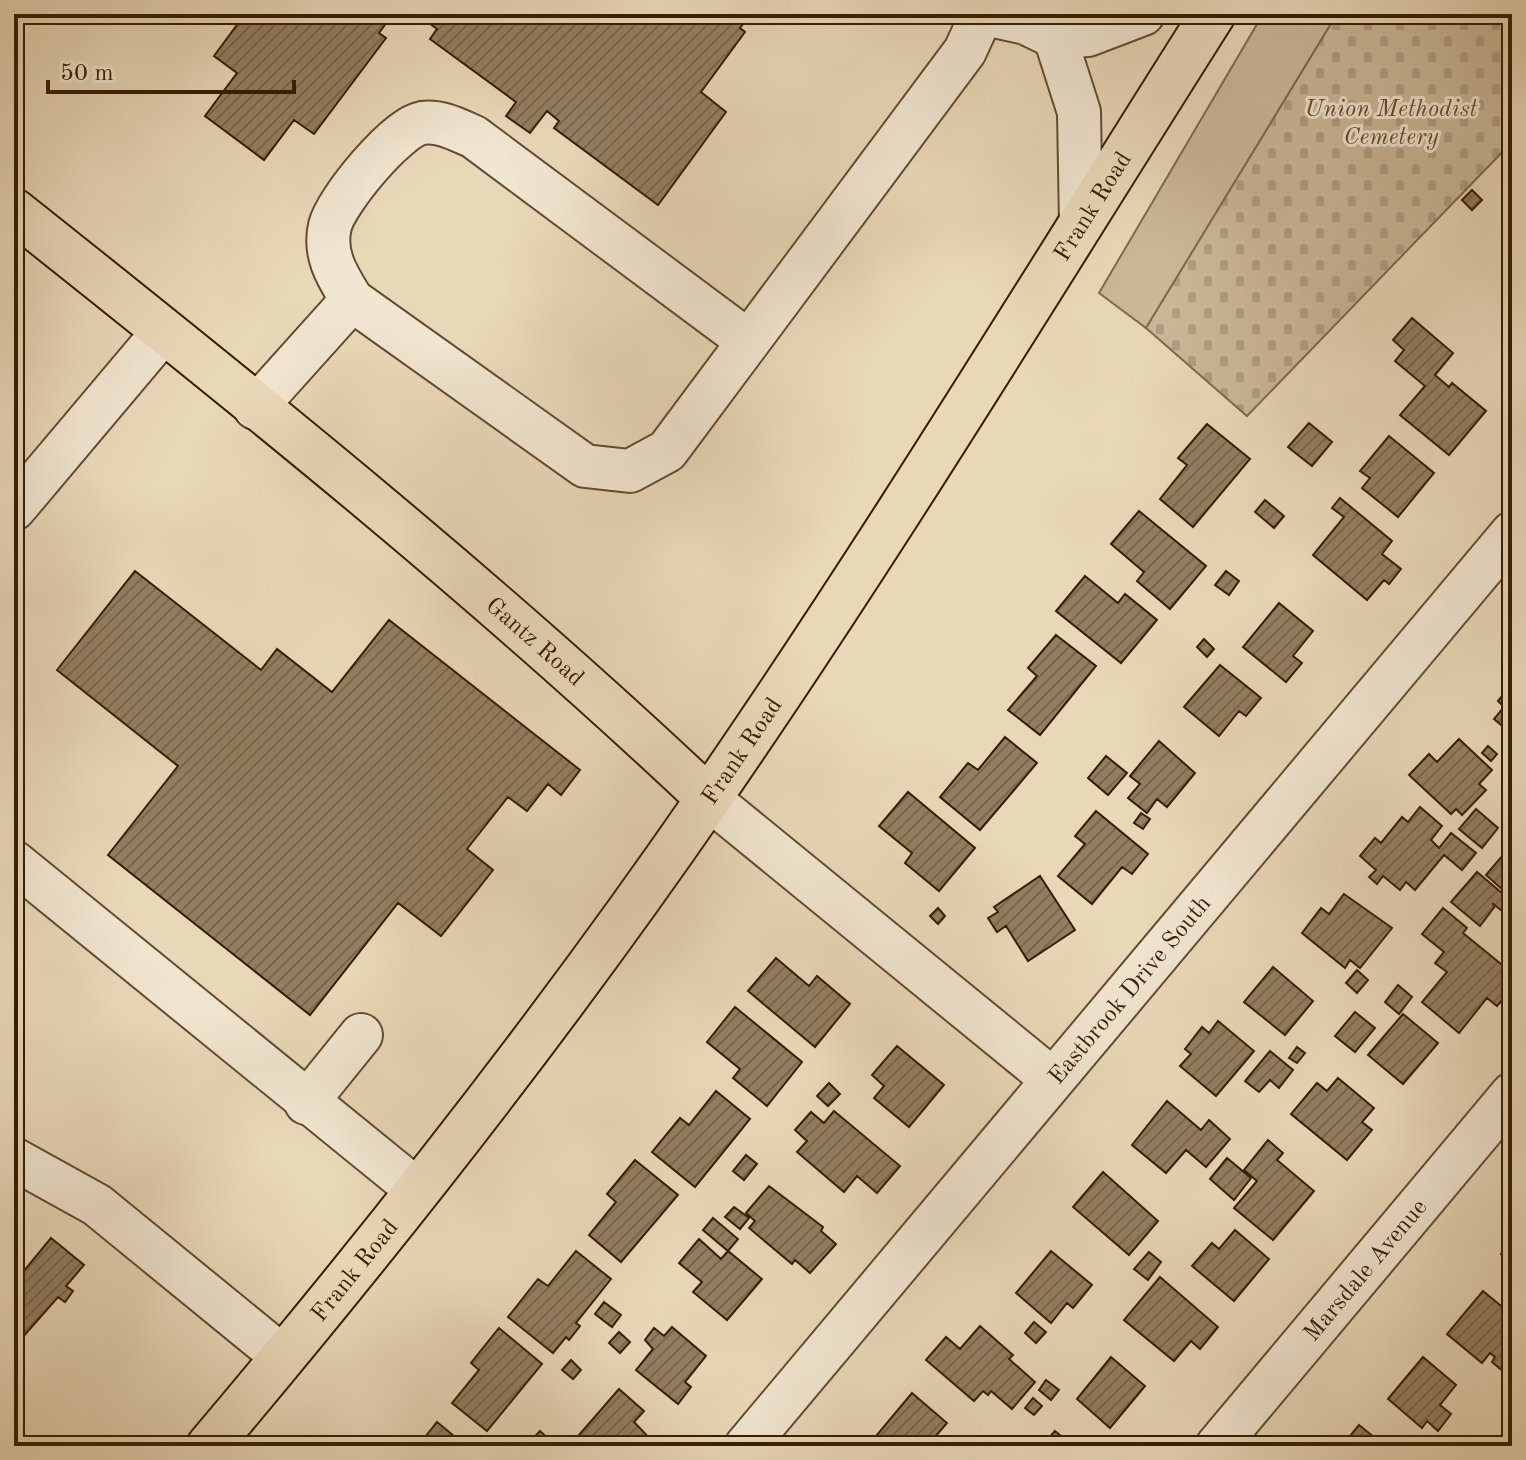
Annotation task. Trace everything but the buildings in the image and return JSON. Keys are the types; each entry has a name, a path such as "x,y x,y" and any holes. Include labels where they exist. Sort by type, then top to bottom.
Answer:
{"main road":[{"name":"Frank Road","path":"209,1446 555,1012 708,798 1081,225 1213,14"},
{"name":"Gantz Road","path":"14,211 529,632 708,798"}],"street":[{"path":"748,341 474,137 447,125 422,123 400,133 341,202 330,227 331,266 352,300 585,466 630,471 667,451 965,51 984,14 1026,23 1055,37 1088,35 1143,14"},
{"path":"1055,37 1079,112 1081,225"},
{"path":"255,408 352,300"},
{"path":"14,509 164,331"},
{"name":"Eastbrook Drive South","path":"746,1446 1512,533"},
{"name":"Gantz Road","path":"708,798 1052,1079"},
{"path":"14,862 306,1103 416,1189"},
{"path":"306,1103 361,1035"},
{"name":"Marsdale Avenue","path":"1217,1446 1512,1094"},
{"path":"14,1159 97,1205 283,1357"}],"green space":[{"path":"1263,14 1337,14 1146,328 1099,293"},
{"name":"Union Methodist Cemetery","path":"1337,14 1507,14 1512,17 1512,142 1247,416 1146,328"}]}
